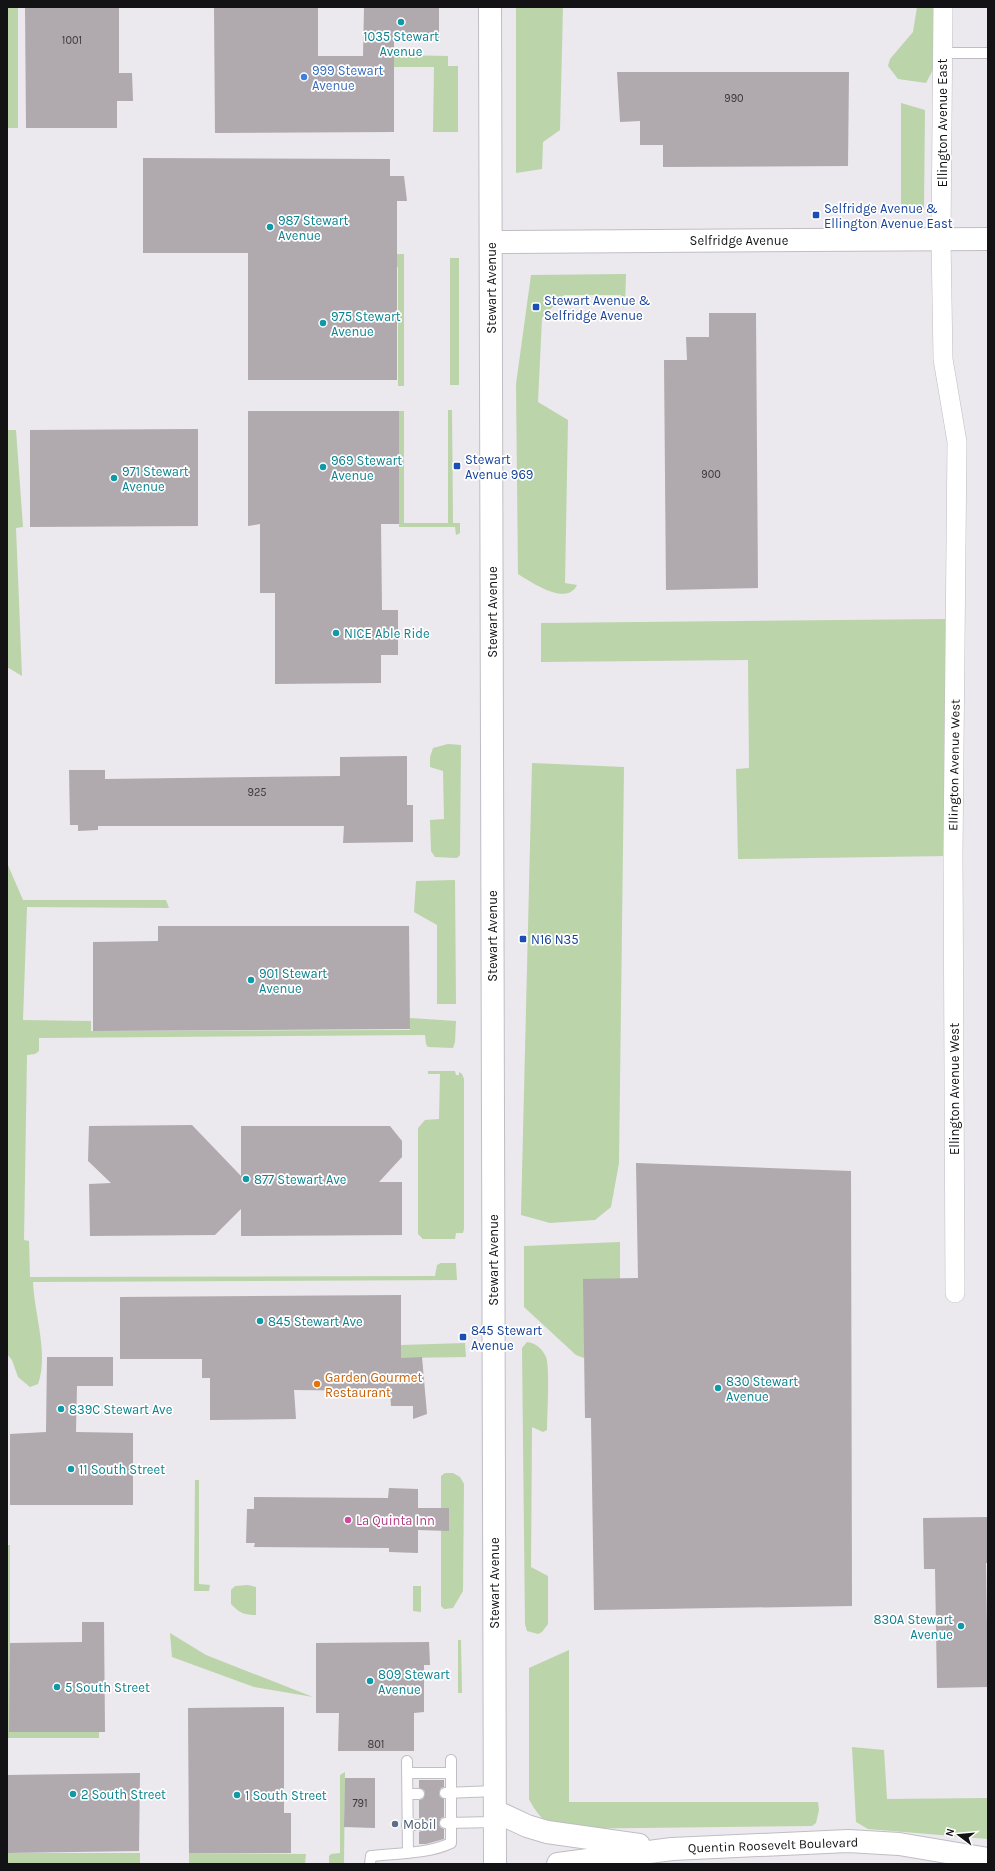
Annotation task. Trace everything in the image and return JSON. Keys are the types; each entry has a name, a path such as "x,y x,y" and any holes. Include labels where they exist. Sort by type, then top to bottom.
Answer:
{"main road":[{"name":"Stewart Avenue","path":"490,7 495,1864"},
{"name":"Selfridge Avenue","path":"491,242 988,239"},
{"path":"495,1808 527,1826 547,1832 573,1837 672,1848"},
{"name":"Quentin Roosevelt Boulevard","path":"558,1864 672,1848 848,1841 899,1844 988,1859"}],"street":[{"name":"Ellington Avenue East","path":"941,239 943,7"},
{"name":"Ellington Avenue West","path":"941,239 943,360 957,442 952,854 955,1293"}],"lane":[{"path":"942,53 988,53"},
{"path":"370,1864 371,1856 408,1852 443,1846 451,1843 448,1793 451,1760"},
{"path":"407,1761 408,1852"},
{"path":"408,1773 451,1773"},
{"path":"448,1793 495,1808"},
{"path":"408,1794 419,1794"},
{"path":"449,1823 495,1808"},
{"path":"407,1825 419,1825"}],"green space":[{"path":"7,7 18,7 18,128 7,128"},
{"path":"516,7 563,7 560,130 543,142 542,169 516,173"},
{"path":"917,7 938,7 939,58 926,83 898,79 888,66 890,59 913,32"},
{"path":"394,55 448,56 448,66 458,66 458,132 433,132 434,67 394,67"},
{"path":"901,103 925,110 924,208 898,214 893,208 901,208"},
{"path":"404,254 404,386 398,386 398,267 368,266 368,255"},
{"path":"450,258 459,258 459,385 450,385"},
{"path":"626,274 625,306 623,308 621,295 564,295 542,318 538,402 568,420 565,583 577,585 572,591 565,594 557,593 540,587 518,574 516,384 531,275"},
{"path":"448,410 452,410 453,523 460,523 460,533 456,535 455,527 399,527 399,411 404,411 404,523 448,523"},
{"path":"7,430 16,430 23,527 16,528 22,676 7,667"},
{"path":"947,619 948,856 738,859 736,769 749,768 748,660 541,662 541,623"},
{"path":"448,744 461,745 460,855 457,858 435,857 431,851 430,820 444,819 443,771 430,767 430,757 433,748"},
{"path":"532,763 624,767 619,1163 611,1207 595,1220 550,1223 521,1215"},
{"path":"7,863 23,900 166,900 169,908 27,907 23,1020 91,1021 91,1031 410,1030 410,1018 456,1021 455,1042 453,1048 428,1047 426,1044 425,1035 39,1038 39,1051 35,1054 27,1055 24,1240 29,1241 30,1277 435,1276 437,1265 441,1263 456,1263 457,1280 33,1282 42,1347 41,1372 38,1384 30,1387 18,1377 12,1360 7,1354"},
{"path":"455,880 456,1004 437,1004 437,925 414,912 416,881"},
{"path":"428,1071 455,1071 456,1075 459,1075 459,1072 462,1074 464,1079 464,1229 463,1233 456,1233 455,1239 423,1239 418,1234 418,1128 425,1120 439,1119 440,1074 428,1074"},
{"path":"620,1242 620,1278 584,1358 576,1355 524,1307 524,1246"},
{"path":"527,1342 535,1345 542,1351 546,1357 548,1371 547,1430 543,1432 532,1427 531,1567 548,1576 548,1624 542,1632 538,1634 527,1631 525,1624 522,1348"},
{"path":"465,1343 466,1357 401,1358 401,1345"},
{"path":"445,1473 453,1473 460,1477 464,1484 463,1591 453,1608 444,1609 441,1606 441,1476"},
{"path":"195,1480 199,1480 199,1584 210,1585 209,1591 194,1591"},
{"path":"7,1545 10,1545 10,1732 99,1732 99,1738 7,1738"},
{"path":"248,1585 256,1587 256,1615 242,1613 231,1604 231,1590 235,1586"},
{"path":"413,1586 421,1586 421,1612 413,1611"},
{"path":"170,1633 206,1655 313,1697 254,1687 172,1657"},
{"path":"458,1640 461,1640 462,1693 458,1693"},
{"path":"569,1650 569,1802 818,1802 819,1810 816,1823 812,1826 557,1829 552,1826 540,1816 529,1799 529,1668"},
{"path":"852,1747 884,1750 887,1799 988,1798 988,1839 868,1829 856,1822"},
{"path":"345,1772 344,1864 329,1864 329,1856 331,1854 340,1853 340,1775"},
{"path":"7,1853 140,1853 140,1864 7,1864"},
{"path":"189,1853 306,1854 305,1864 189,1864"}],"building":[{"path":"25,7 119,7 119,73 132,73 133,101 117,101 117,128 26,128"},
{"name":"999 Stewart Avenue","path":"214,7 318,7 318,56 363,56 364,7 439,7 439,38 394,37 394,132 215,133"},
{"path":"617,72 849,72 848,166 663,167 663,145 640,145 640,121 620,122"},
{"path":"143,158 390,159 390,176 404,176 407,201 397,201 397,380 248,380 248,253 143,253"},
{"path":"709,313 756,313 758,588 666,590 664,360 687,360 686,337 709,337"},
{"path":"248,411 399,411 399,524 381,524 382,610 398,610 398,655 381,655 381,683 275,684 275,593 260,593 260,524 248,526"},
{"name":"971 Stewart Avenue","path":"198,429 198,526 30,527 30,430"},
{"path":"407,756 407,805 413,805 413,842 343,843 344,826 98,826 98,830 78,831 78,825 70,825 69,770 105,770 105,779 340,776 340,757"},
{"name":"901 Stewart Avenue","path":"158,926 409,926 410,1029 93,1031 93,942 158,941"},
{"name":"877 Stewart Ave","path":"192,1125 241,1176 241,1126 390,1126 402,1141 402,1157 379,1182 402,1182 402,1235 241,1236 241,1209 215,1235 90,1236 89,1184 111,1183 88,1161 89,1126"},
{"name":"830 Stewart Avenue","path":"636,1163 851,1171 852,1606 594,1610 591,1418 585,1418 583,1279 638,1278"},
{"name":"845 Stewart Ave","path":"401,1295 401,1358 422,1357 427,1414 413,1419 413,1406 391,1406 390,1391 294,1390 296,1419 210,1420 210,1378 202,1378 202,1359 120,1359 120,1297"},
{"name":"11 South Street","path":"47,1357 113,1357 113,1386 77,1386 76,1432 133,1433 133,1505 10,1505 10,1434 46,1432"},
{"name":"La Quinta Inn","path":"389,1488 418,1489 418,1508 449,1508 449,1531 418,1530 418,1553 389,1552 389,1548 254,1547 255,1543 246,1543 247,1509 254,1509 254,1497 388,1498"},
{"name":"830A Stewart Avenue","path":"988,1517 988,1563 986,1563 988,1687 937,1688 935,1569 924,1569 923,1518"},
{"name":"5 South Street","path":"82,1622 104,1622 105,1732 9,1732 10,1643 82,1642"},
{"name":"809 Stewart Avenue","path":"429,1642 430,1665 424,1665 424,1712 414,1713 414,1751 338,1751 339,1713 316,1713 316,1643"},
{"name":"1 South Street","path":"284,1707 284,1813 291,1813 291,1853 189,1853 188,1708"},
{"name":"2 South Street","path":"140,1773 139,1851 7,1853 7,1775"},
{"path":"345,1778 375,1778 375,1828 344,1827"},
{"path":"419,1780 444,1780 444,1787 441,1788 439,1793 440,1797 444,1799 444,1817 441,1818 439,1823 440,1827 444,1829 444,1839 426,1844 419,1844 419,1832 423,1830 425,1825 424,1821 419,1818 419,1800 423,1799 425,1794 424,1790 419,1788"}],"place":[{"name":"1035 Stewart Avenue","path":"401,22"},
{"name":"999 Stewart Avenue","path":"304,77"},
{"name":"Selfridge Avenue & Ellington Avenue East","path":"816,215"},
{"name":"987 Stewart Avenue","path":"270,227"},
{"name":"Stewart Avenue & Selfridge Avenue","path":"536,307"},
{"name":"975 Stewart Avenue","path":"323,323"},
{"name":"Stewart Avenue 969","path":"457,466"},
{"name":"969 Stewart Avenue","path":"323,467"},
{"name":"971 Stewart Avenue","path":"114,478"},
{"name":"NICE Able Ride","path":"336,633"},
{"name":"N16 N35","path":"523,939"},
{"name":"901 Stewart Avenue","path":"251,980"},
{"name":"877 Stewart Ave","path":"246,1179"},
{"name":"845 Stewart Ave","path":"260,1321"},
{"name":"845 Stewart Avenue","path":"463,1337"},
{"name":"Garden Gourmet Restaurant","path":"317,1384"},
{"name":"830 Stewart Avenue","path":"718,1388"},
{"name":"839C Stewart Ave","path":"61,1409"},
{"name":"11 South Street","path":"71,1469"},
{"name":"La Quinta Inn","path":"348,1520"},
{"name":"830A Stewart Avenue","path":"961,1626"},
{"name":"809 Stewart Avenue","path":"370,1681"},
{"name":"5 South Street","path":"57,1687"},
{"name":"2 South Street","path":"73,1794"},
{"name":"1 South Street","path":"237,1795"},
{"name":"Mobil","path":"395,1824"}]}
